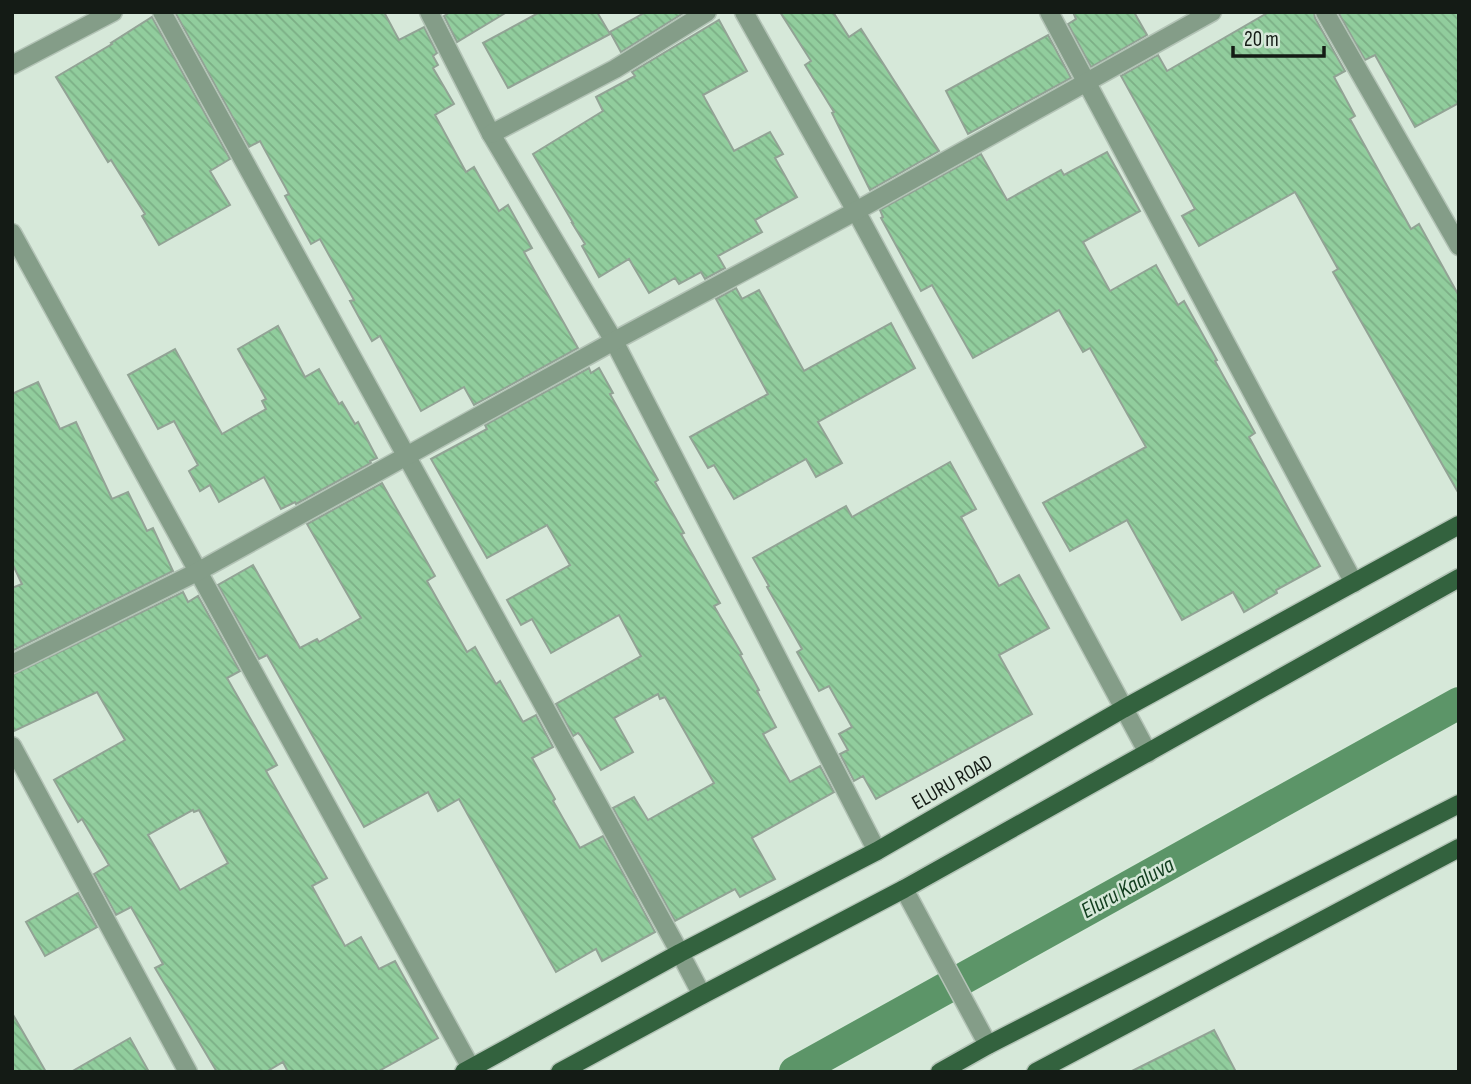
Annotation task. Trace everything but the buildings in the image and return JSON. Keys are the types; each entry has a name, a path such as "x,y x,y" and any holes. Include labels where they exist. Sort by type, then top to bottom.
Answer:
{"main road":[{"name":"ELURU ROAD","path":"468,1070 680,953 877,851 1123,709 1459,525"},
{"path":"560,1072 904,889 1459,578"},
{"path":"940,1072 1459,804"},
{"path":"1036,1072 1459,848"}],"street":[{"path":"12,65 113,12"},
{"path":"162,12 702,995"},
{"path":"429,12 491,134 614,341 877,851"},
{"path":"491,134 615,69 708,12"},
{"path":"744,12 856,211 1148,753"},
{"path":"1049,12 1354,583"},
{"path":"12,664 200,571 1212,12"},
{"path":"1325,12 1459,246"},
{"path":"12,233 200,571 468,1070"},
{"path":"12,746 188,1072"},
{"path":"904,889 988,1045"}],"waterway":[{"name":"Eluru Kaaluva","path":"795,1072 1459,703"}]}
